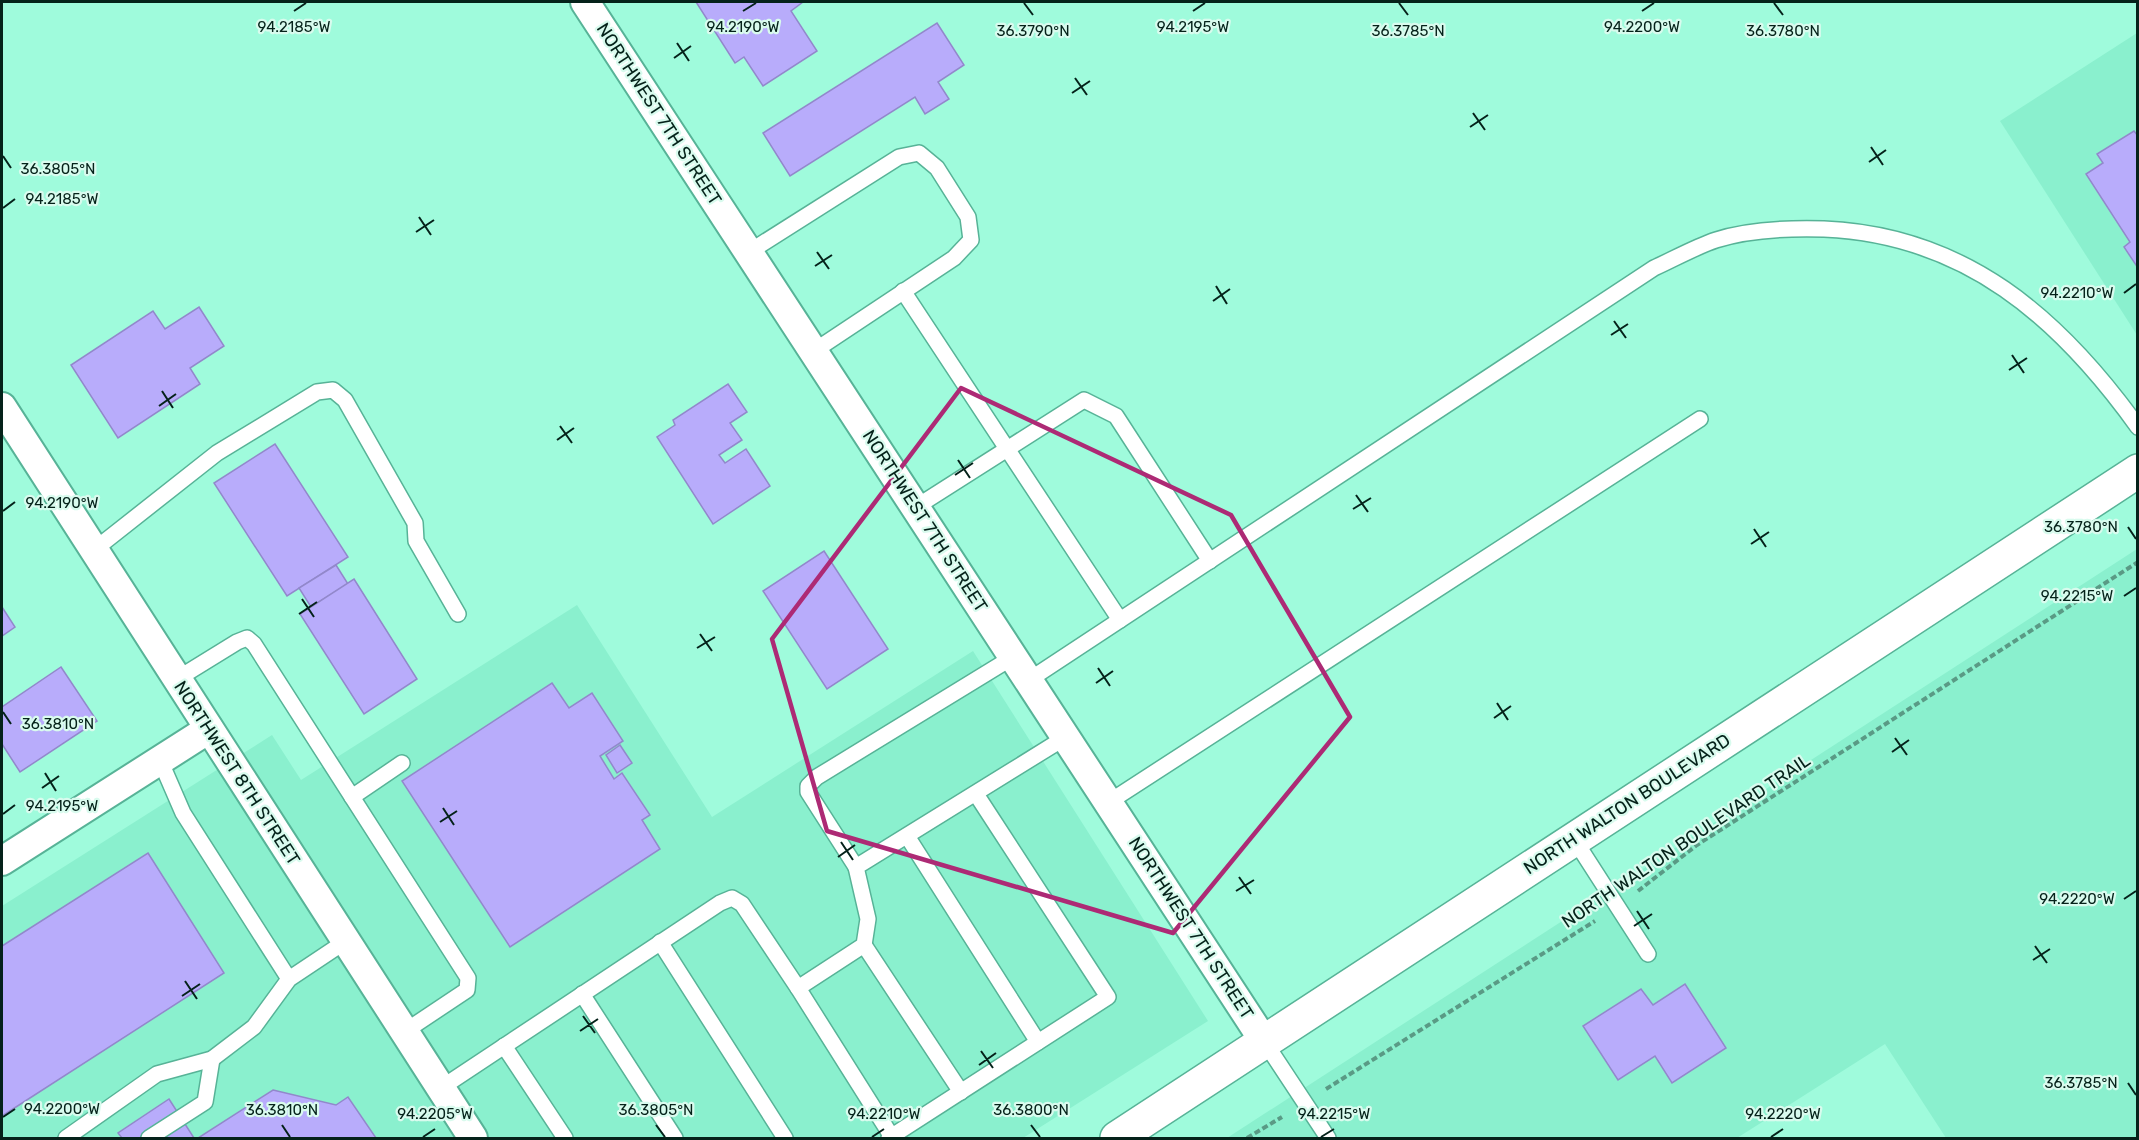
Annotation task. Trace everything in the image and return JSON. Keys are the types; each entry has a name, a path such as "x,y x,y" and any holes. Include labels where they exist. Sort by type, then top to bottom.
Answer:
{"main road":[{"name":"NORTH WALTON BOULEVARD","path":"1117,1138 2138,471"}],"street":[{"name":"NORTHWEST 7TH STREET","path":"585,2 1264,1041"},
{"name":"NORTHWEST 8TH STREET","path":"2,407 473,1138"},
{"path":"2,861 209,729"}],"lane":[{"path":"749,252 899,157 919,153 937,168 968,217 971,240 954,258 814,351"},
{"path":"1029,680 1654,268 1717,240 1786,228 1855,230 1914,244 1955,260 1999,285 2055,328 2103,378 2138,427"},
{"path":"903,291 1120,620"},
{"path":"94,550 218,453 317,392 333,390 345,400 416,523 416,541 458,614"},
{"path":"916,507 1084,400 1116,416 1210,561"},
{"path":"1108,802 1700,418"},
{"path":"177,680 247,638 254,644 468,978 466,990 404,1032"},
{"path":"961,1092 864,945 868,919 856,867 808,792 808,786 817,777 1013,657"},
{"path":"856,867 1066,737"},
{"path":"160,760 183,813 289,980"},
{"path":"352,797 402,763"},
{"path":"441,1088 660,942 720,903 732,898 742,904 798,988 891,1138 1108,997 976,794"},
{"path":"907,836 1038,1042"},
{"path":"1574,839 1648,954"},
{"path":"66,1138 157,1074 212,1059 254,1027 289,980 346,941"},
{"path":"660,942 785,1138"},
{"path":"798,988 864,945"},
{"path":"582,994 675,1138"},
{"path":"1264,1041 1328,1138"},
{"path":"504,1046 565,1138"},
{"path":"149,1138 205,1102 212,1059"}],"path":[{"name":"NORTH WALTON BOULEVARD TRAIL","path":"1247,1138 1618,906 1697,845 2138,562"}],"highlighted area":[{"path":"961,388 1231,515 1350,717 1173,933 827,831 772,639"}],"shaded area":[{"path":"2137,33 2137,335 2000,121"},
{"path":"2137,549 2137,1138 1946,1138 1885,1044 1737,1138 1227,1138"},
{"path":"577,605 712,817 973,651 1208,1021 1023,1138 2,1138 2,906 272,735 301,780"}],"building":[{"path":"696,2 803,2 791,11 817,51 763,86 744,57 735,63"},
{"path":"937,23 964,65 938,82 949,99 925,114 915,97 790,176 763,133"},
{"path":"2134,131 2138,136 2138,268 2124,247 2130,242 2086,174 2103,163 2097,154"},
{"path":"199,307 224,346 190,368 200,384 118,438 71,365 153,311 165,329"},
{"path":"728,384 747,412 730,423 742,440 719,455 725,463 746,449 770,486 713,524 657,437 675,425 673,420"},
{"path":"275,444 348,557 287,596 214,483"},
{"path":"824,551 888,649 827,689 763,591"},
{"path":"336,565 348,584 311,607 299,588"},
{"path":"354,579 417,679 364,714 300,614"},
{"path":"2,607 15,627 2,636"},
{"path":"61,667 97,721 20,772 2,744 2,707"},
{"path":"552,683 569,708 592,693 623,741 600,756 614,779 622,773 650,815 642,820 660,849 510,947 402,781"},
{"path":"620,745 632,763 617,773 606,755"},
{"path":"148,853 224,973 2,1116 2,946"},
{"path":"1685,984 1726,1048 1672,1083 1655,1056 1618,1080 1583,1026 1641,989 1653,1005"},
{"path":"273,1090 336,1105 348,1097 376,1138 198,1138"},
{"path":"169,1099 194,1138 122,1138 118,1133"}]}
